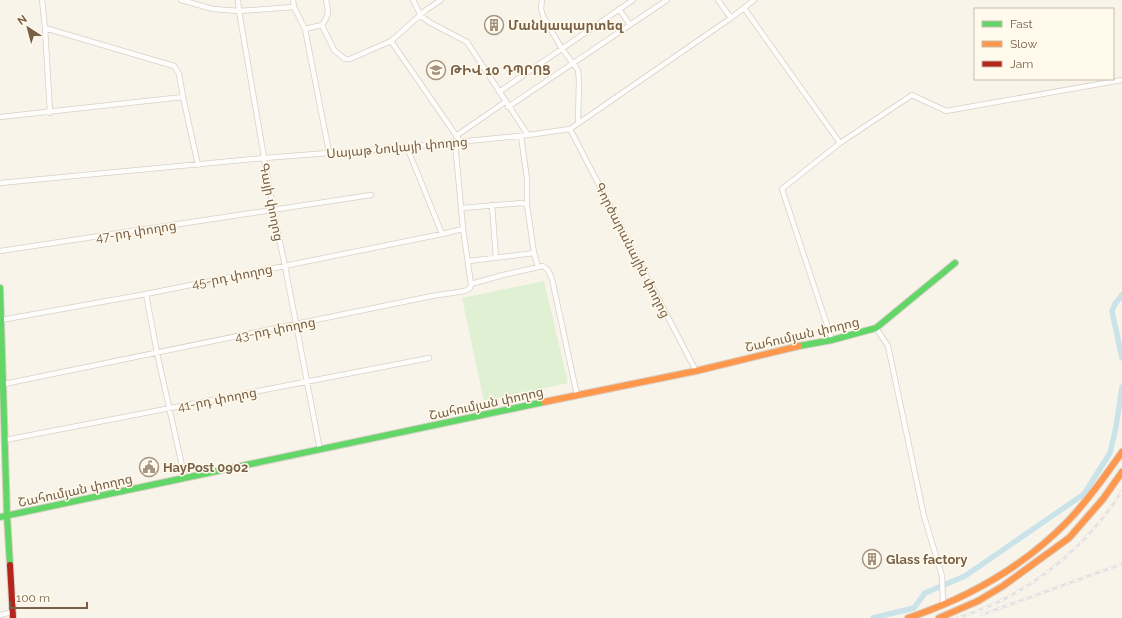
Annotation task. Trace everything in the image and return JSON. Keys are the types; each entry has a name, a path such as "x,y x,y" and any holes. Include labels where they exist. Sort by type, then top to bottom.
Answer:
{"main road":[{"name":"Շահումյան փողոց","path":"3,517 696,371 813,343 832,340 876,328 955,263"},
{"path":"0,288 4,384 3,517 13,615"},
{"path":"908,618 976,591 1032,554 1060,530 1085,503 1122,452"},
{"path":"939,618 978,601 1003,586 1069,538 1103,499 1122,472"}],"street":[{"path":"42,0 50,113"},
{"path":"181,0 213,9 239,12 294,7"},
{"name":"Գայի փողոց","path":"238,0 273,210 320,450"},
{"path":"293,0 294,7 305,29 329,152"},
{"path":"305,29 322,25 329,11 326,0"},
{"path":"413,0 421,16 429,22 467,42 528,136"},
{"path":"322,25 334,50 345,59 350,59 391,41 441,0"},
{"path":"542,0 541,9 543,16 562,48 578,70 578,123"},
{"path":"499,92 633,0"},
{"path":"508,107 667,0"},
{"path":"718,0 731,18"},
{"name":"Սայաթ Նովայի փողոց","path":"0,182 329,152 407,147 528,136 570,129 731,18 754,0"},
{"path":"744,8 840,144"},
{"path":"619,10 630,25"},
{"path":"45,28 174,66 179,74 198,165"},
{"path":"391,41 456,136 458,142 463,229 469,260 471,284"},
{"path":"832,340 782,189 840,144 912,95 946,111 1122,80"},
{"path":"0,117 50,113 183,97"},
{"path":"456,136 505,102"},
{"name":"Գործարանային փողոց","path":"570,129 696,371"},
{"path":"521,136 527,179 527,205 534,253 540,266 548,270 552,279 577,395"},
{"path":"407,147 442,234"},
{"name":"47-րդ փողոց","path":"0,251 371,195"},
{"path":"462,208 522,203 527,205"},
{"path":"492,206 496,258"},
{"name":"45-րդ փողոց","path":"1,320 146,294 463,229"},
{"path":"469,260 534,253"},
{"name":"43-րդ փողոց","path":"4,384 432,296 465,291 470,288 471,284 540,266"},
{"path":"146,294 157,353 185,479"},
{"path":"876,328 888,346 924,516 942,580 943,605"},
{"name":"41-րդ փողոց","path":"3,438 169,409 429,358"},
{"path":"0,615 13,615"}],"green space":[{"path":"544,281 568,383 484,401 462,298"}],"waterway":[{"path":"1122,295 1112,311 1122,358"},
{"path":"873,618 914,608 925,593 965,576 1084,494 1110,453 1116,427 1122,387"}],"railway":[{"path":"958,618 1003,600 1047,572 1076,548 1101,521 1122,491"},
{"path":"981,615 1122,564"}],"traffic: fast":[{"path":"799,346 832,340 876,328 955,263"},
{"path":"0,288 7,516 10,565"},
{"path":"0,517 544,402"}],"traffic: slow":[{"path":"544,402 696,371 799,346"},
{"path":"908,618 973,591 1013,567 1032,553 1051,538 1068,521 1096,488 1122,452"},
{"path":"939,618 978,601 1003,586 1069,538 1103,499 1122,472"}],"traffic: jam":[{"path":"10,565 13,618"}],"place":[{"name":"Մանկապարտեզ","path":"494,25"},
{"name":"ԹԻՎ 10 ԴՊՐՈՑ","path":"436,70"},
{"name":"HayPost 0902","path":"149,467"},
{"name":"Glass factory","path":"872,559"}]}
